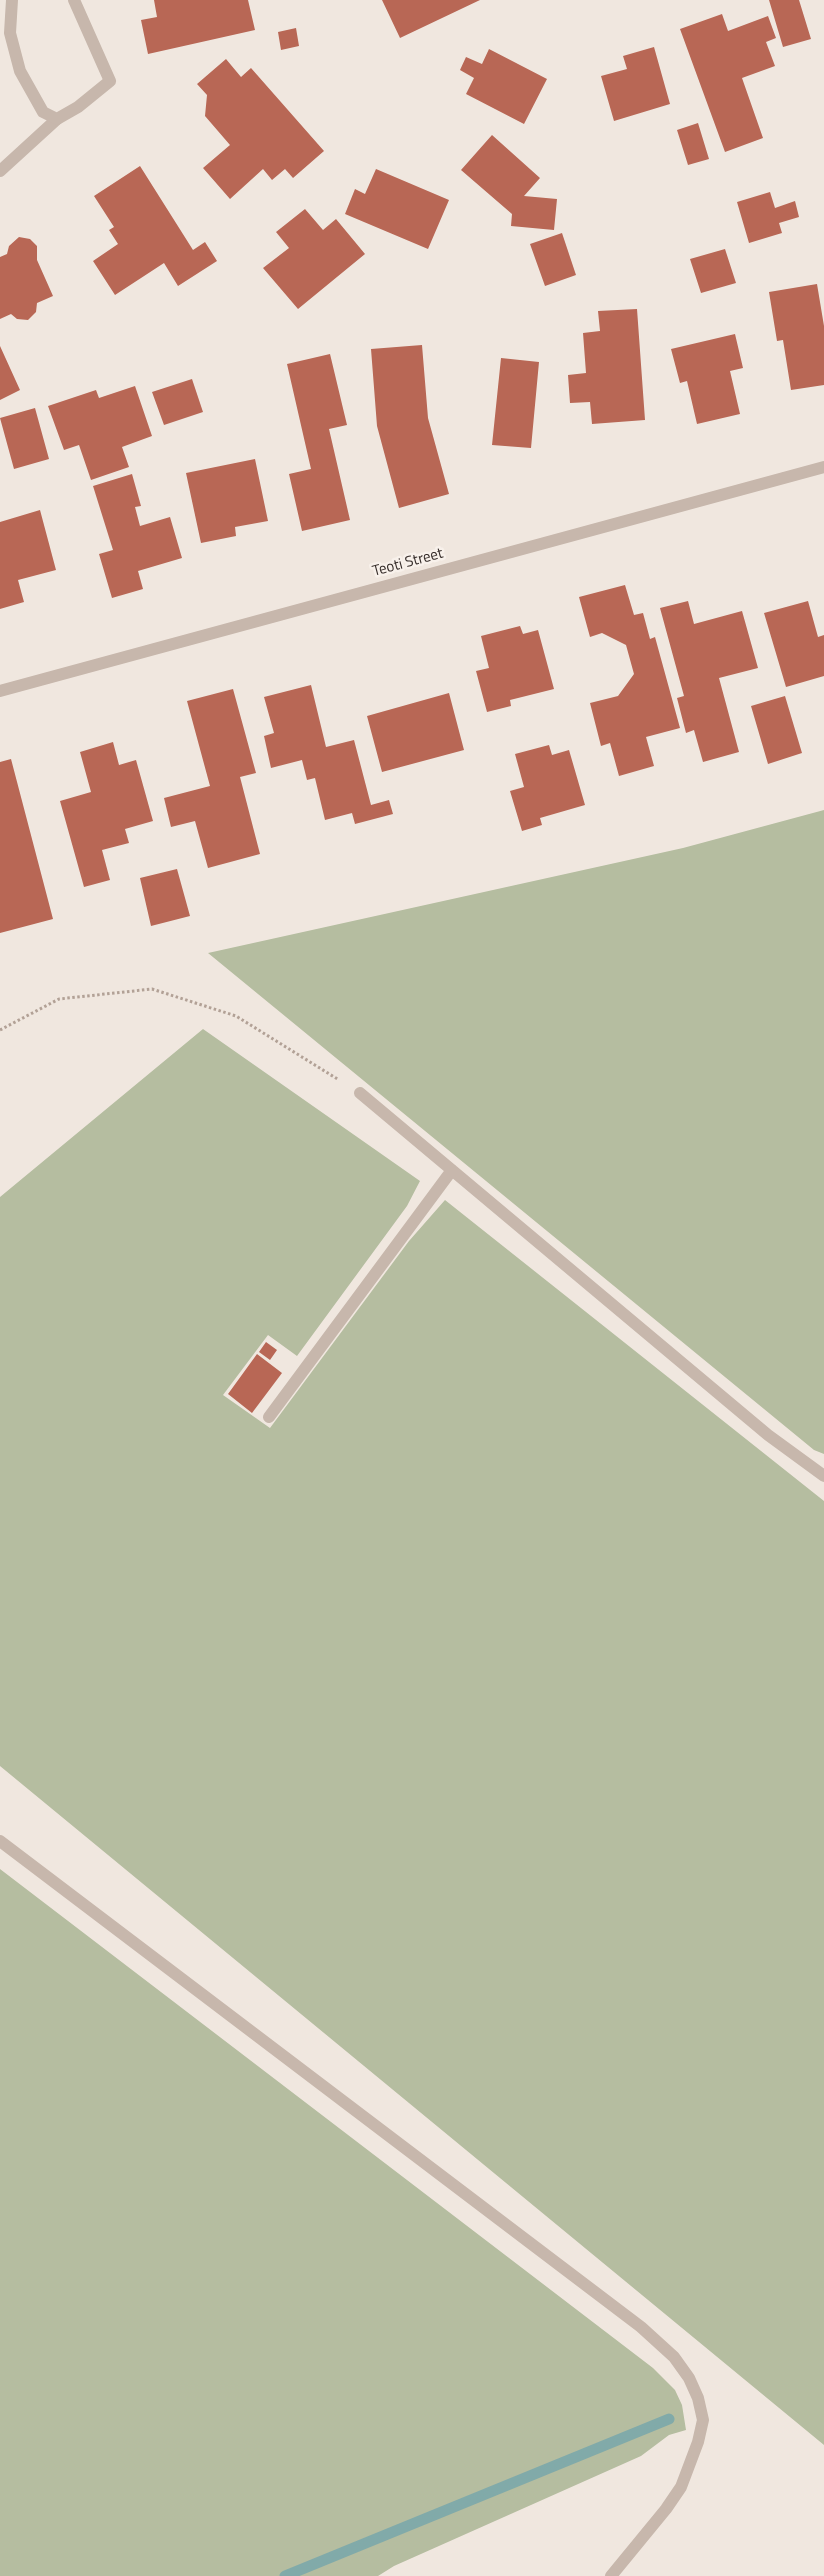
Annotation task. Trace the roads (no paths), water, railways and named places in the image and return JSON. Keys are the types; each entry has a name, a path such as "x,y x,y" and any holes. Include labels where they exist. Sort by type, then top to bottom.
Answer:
{"street":[{"path":"12,0 10,33 20,71 43,112 57,119"},
{"path":"0,171 57,119 78,107 110,82 74,0"},
{"name":"Teoti Street","path":"0,691 824,467"},
{"path":"360,1093 761,1429 824,1476"},
{"path":"269,1417 452,1170"},
{"path":"0,1841 641,2327 674,2357 689,2378 698,2398 702,2420 698,2442 681,2487 666,2509 611,2576"}],"waterway":[{"path":"285,2576 669,2419"}]}
